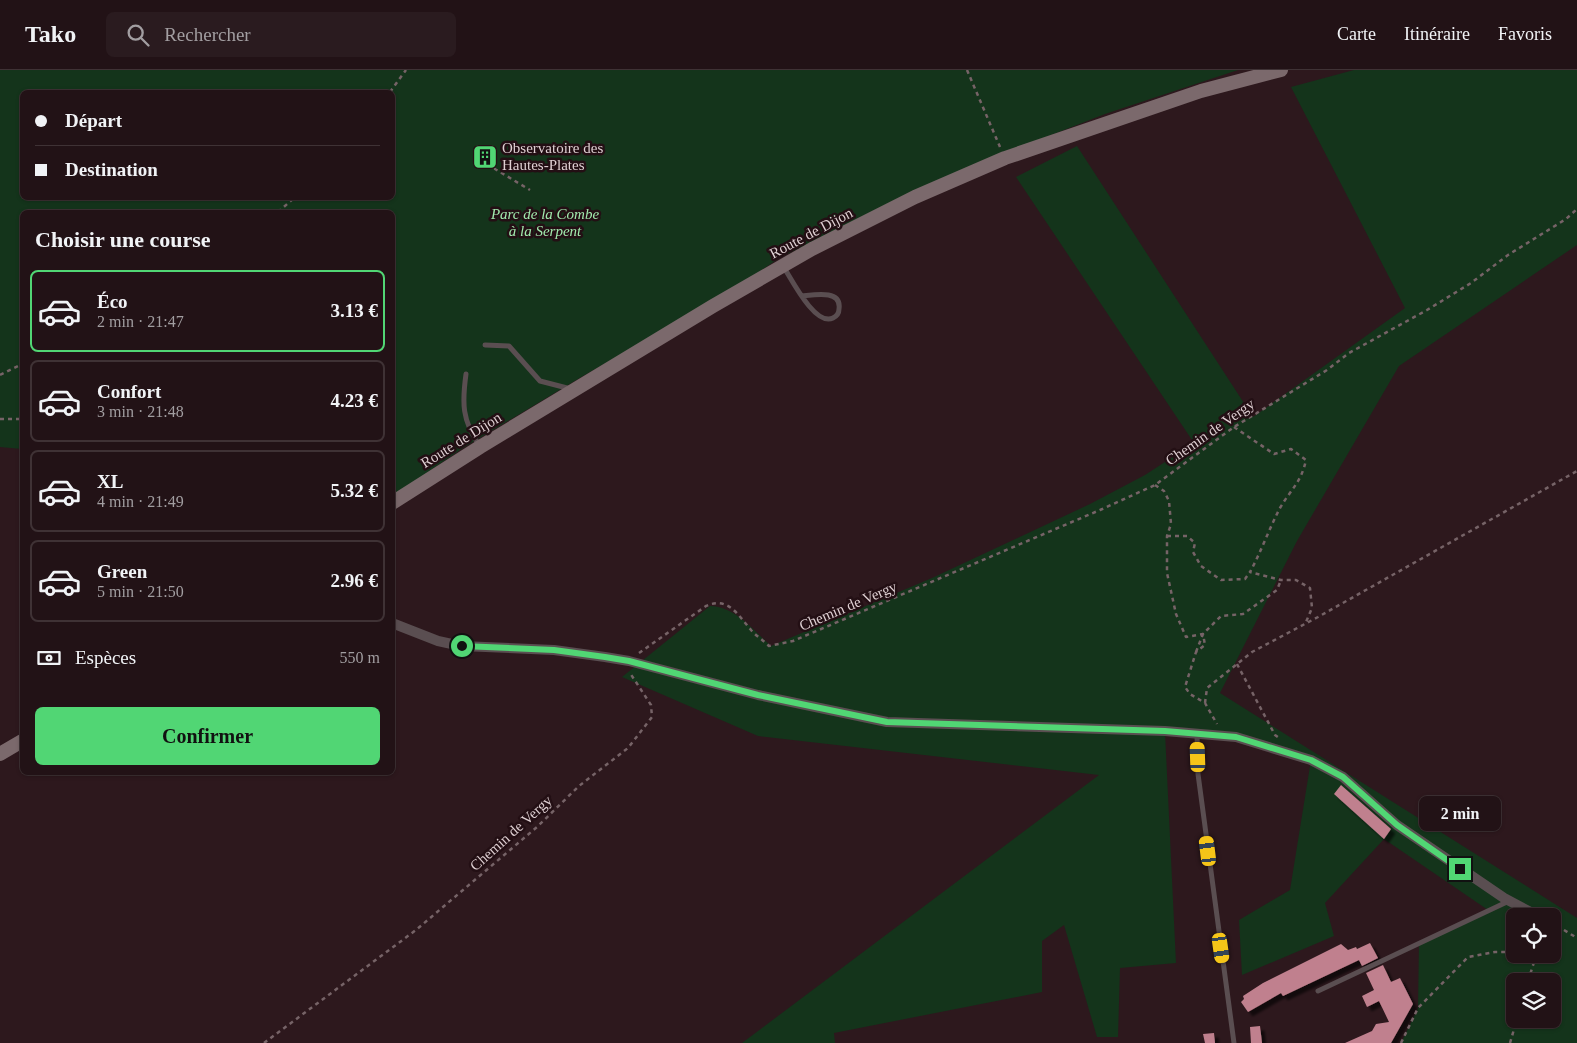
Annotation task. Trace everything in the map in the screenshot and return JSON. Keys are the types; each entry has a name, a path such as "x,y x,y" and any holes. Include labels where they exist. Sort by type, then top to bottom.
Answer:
{"main road":[{"name":"Route de Dijon","path":"395,501 480,447 782,266 915,197 1005,158 1201,91 1281,70"},
{"path":"0,754 20,742"}],"street":[{"path":"395,624 438,641 462,646 567,651 629,661 758,695 887,722 1165,731 1236,737 1311,760 1343,777 1397,825 1509,901 1523,908"}],"lane":[{"path":"782,266 802,296 815,313 822,319 832,319 838,314 840,308 838,302 832,296 822,294 802,296"},
{"path":"485,345 509,346 540,381 574,390"},
{"path":"466,374 462,397 463,408 470,429 480,447"},
{"path":"1197,734 1198,774 1234,1043"},
{"path":"1318,991 1509,901"}],"path":[{"path":"391,90 406,70"},
{"path":"967,70 1005,158"},
{"path":"493,152 495,170 530,190"},
{"path":"280,210 292,200"},
{"name":"Chemin de Vergy","path":"264,1043 416,930 537,827 579,786 628,748 652,717 650,705 628,670 629,661 706,606 713,603 723,604 732,608 752,631 769,646 793,641 1155,485 1234,427 1326,370 1349,353 1427,310 1471,283 1508,256 1566,219 1577,209"},
{"path":"0,375 20,365"},
{"path":"0,419 20,419"},
{"path":"1167,536 1187,536 1195,543 1193,552 1200,566 1221,580 1245,578 1250,572 1281,507 1296,487 1306,460 1291,449 1274,454 1234,427"},
{"path":"1205,703 1207,688 1252,652 1306,624 1577,471"},
{"path":"1155,485 1164,491 1169,501 1172,524 1167,536 1167,573 1176,614 1186,637 1203,634"},
{"path":"1250,572 1281,580 1296,580 1310,588 1312,608 1306,624"},
{"path":"1223,736 1205,703 1190,694 1185,687 1196,652 1203,634 1221,616 1243,614 1277,590 1281,580"},
{"path":"1196,652 1205,645 1203,634"},
{"path":"1237,664 1276,735 1283,740"},
{"path":"1561,929 1577,938"},
{"path":"1401,1043 1418,1008 1468,957 1506,952"},
{"path":"1510,1043 1515,1028"}],"green space":[{"name":"Parc de la Combe à la Serpent","path":"0,70 1238,70 1105,114 964,169 779,258 729,293 583,376 463,448 395,495 395,210 20,210 20,449 0,447"},
{"path":"1354,70 1577,70 1577,245 1399,366 1297,541 1220,693 1577,918 1577,1043 1401,1043 1418,1008 1419,943 1488,910 1384,839 1325,903 1334,936 1242,975 1239,920 1290,890 1311,760 1236,737 1165,732 1176,963 1120,968 1118,1037 1097,1037 1064,925 1042,941 1042,992 834,1033 835,1043 742,1043 1099,775 758,736 622,677 710,606 728,610 744,620 771,646 932,578 1090,504 1145,475 1194,443 1016,177 1077,146 1253,417 1405,308 1291,87"}],"building":[{"name":"Observatoire des Hautes-Plates","path":"483,151 487,151 491,157 487,163 483,163 479,159 479,155"},
{"path":"1341,785 1391,829 1384,839 1334,794"},
{"path":"1370,943 1378,958 1362,966 1359,960 1283,996 1281,993 1248,1012 1241,1002 1244,999 1243,996 1263,983 1341,944 1348,950 1356,947 1357,949"},
{"path":"1383,965 1391,982 1400,978 1413,1004 1391,1043 1345,1043 1372,1031 1376,1024 1389,1022 1379,1001 1367,1007 1362,996 1374,990 1366,973"},
{"path":"1260,1026 1262,1043 1251,1043 1250,1027"},
{"path":"1214,1033 1215,1043 1205,1043 1203,1034"}],"place":[{"name":"Observatoire des Hautes-Plates","path":"485,157"}],"route":[{"path":"462,646 534,648 580,652 629,661 758,695 887,722 1165,731 1236,737 1311,760 1343,777 1397,825 1460,869"}]}
